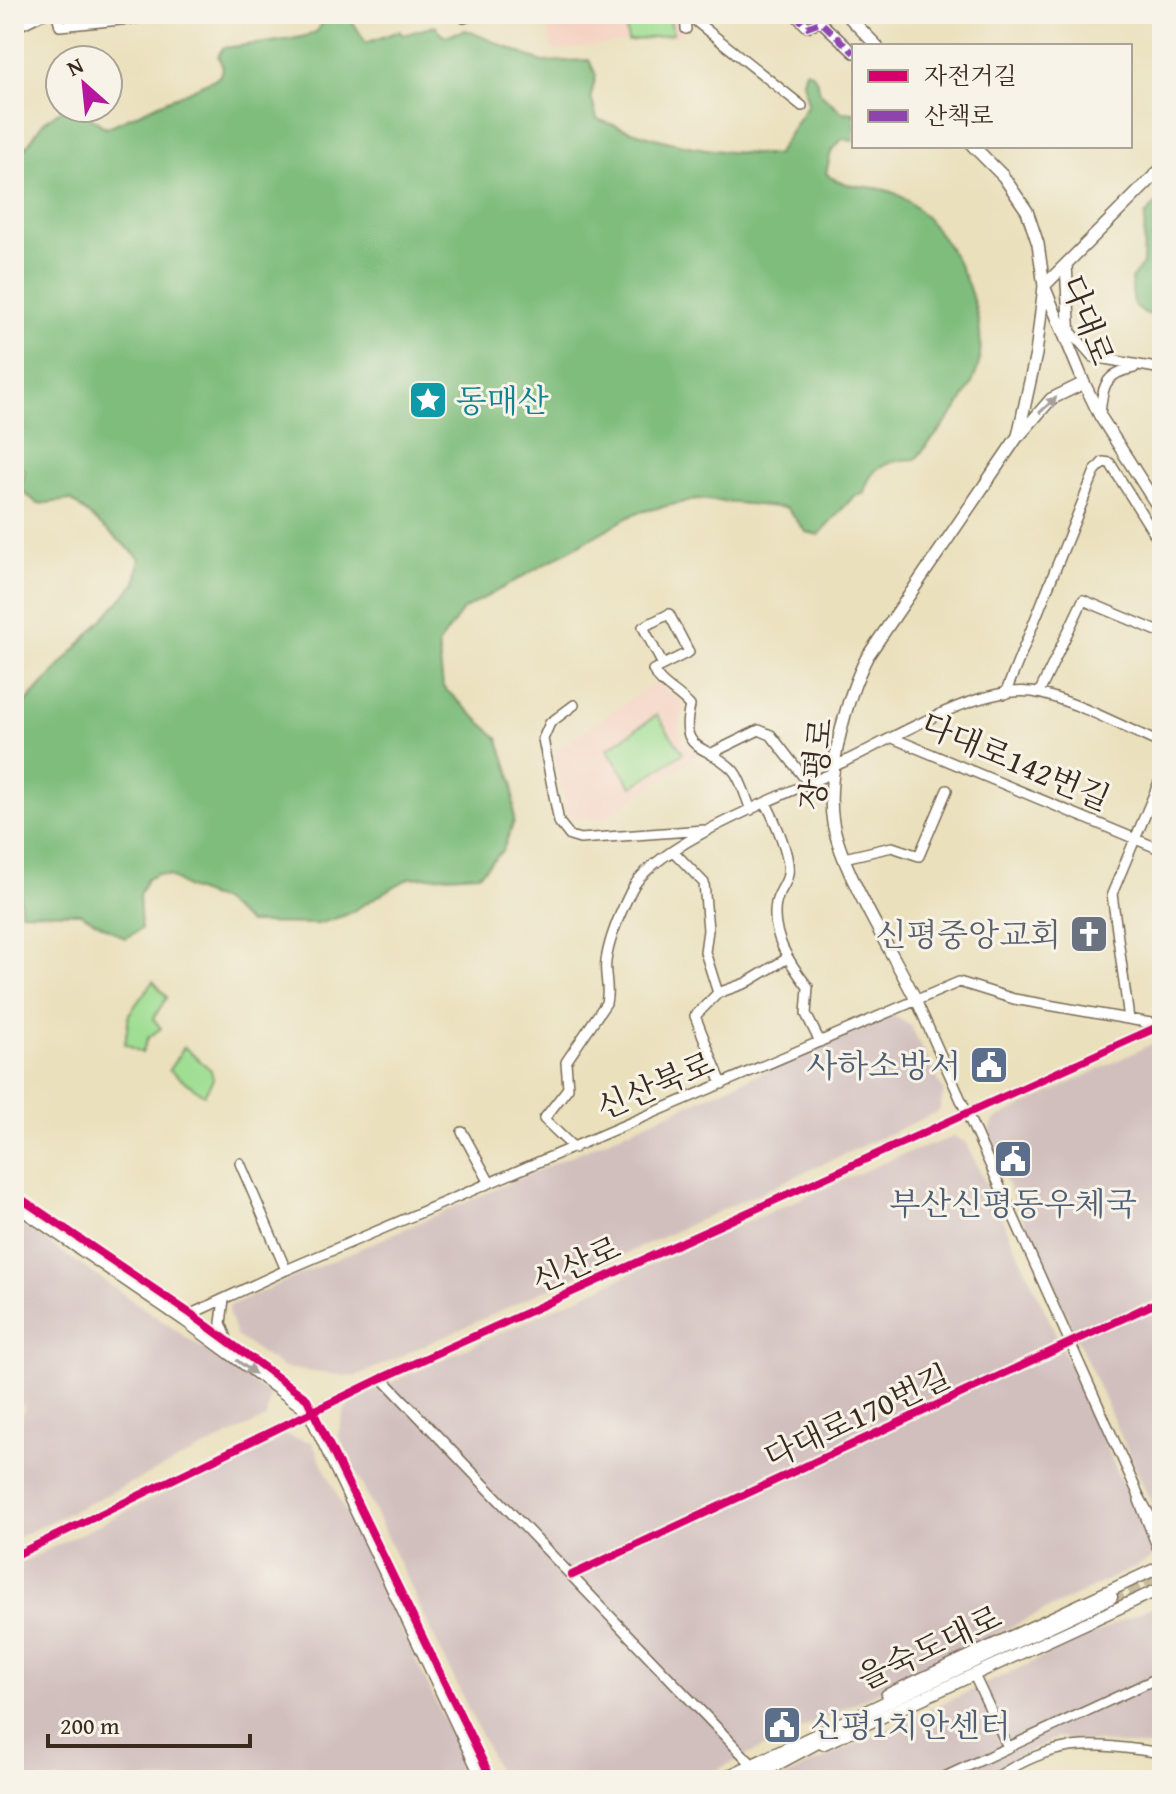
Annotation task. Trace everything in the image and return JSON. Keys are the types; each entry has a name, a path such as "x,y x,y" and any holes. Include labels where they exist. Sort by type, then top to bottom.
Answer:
{"highway":[{"path":"806,1745 1112,1600"},
{"name":"을숙도대로","path":"747,1780 806,1745"},
{"name":"을숙도대로","path":"721,1780 760,1773"}],"main road":[{"path":"846,14 875,44"},
{"name":"다대로","path":"975,148 1003,176 1027,211 1038,244 1044,286 1084,383 1100,416 1162,513"},
{"path":"1044,286 1162,168"},
{"path":"1066,264 1071,353"},
{"name":"장평로","path":"916,1000 844,858 833,822 835,769 854,682 867,657 1018,436 1036,354 1044,286"},
{"path":"1018,436 1051,399 1084,383"},
{"name":"을숙도대로","path":"806,1745 825,1725 1162,1566"},
{"name":"을숙도대로","path":"806,1745 974,1675 1162,1588"}],"street":[{"path":"57,14 60,26 81,26 180,14"},
{"path":"464,18 475,14"},
{"path":"685,14 686,29"},
{"path":"697,14 698,23 733,54 802,106"},
{"path":"794,14 807,27 820,22 852,51"},
{"path":"14,28 39,15"},
{"path":"1069,330 1080,347 1093,357 1162,369"},
{"path":"1100,416 1102,387 1109,376 1146,366"},
{"path":"1005,694 1095,471 1103,462 1110,463 1162,546"},
{"path":"1039,693 1083,600 1162,633"},
{"path":"663,665 643,627 669,614 689,652 663,665 653,670 658,680 678,692 690,706 685,727 690,741 734,771 751,810"},
{"path":"574,1148 544,1119 568,1088 566,1062 606,1003 609,993 606,962 612,942 631,889 653,862 706,830 809,784 951,708 1005,694 1039,693 1162,744"},
{"path":"574,705 550,723 543,739 563,830 580,839 706,830"},
{"path":"710,754 759,730 771,735 809,784"},
{"name":"다대로142번길","path":"895,739 1162,850"},
{"path":"1129,1019 1112,894 1162,775"},
{"path":"844,858 892,847 919,856 947,790"},
{"path":"766,803 779,830 789,873 777,898 775,913 786,959 808,987 806,1014 820,1042"},
{"path":"673,851 704,883 708,930 705,952 718,993"},
{"path":"722,1084 695,1016 718,993 746,983 786,959"},
{"name":"신산북로","path":"188,1318 286,1270 964,982 1014,999 1162,1025"},
{"name":"장평로","path":"916,1000 1072,1342 1139,1496 1162,1559"},
{"name":"신산로","path":"14,1556 382,1378 1162,1025"},
{"path":"462,1132 490,1183"},
{"path":"240,1163 286,1270"},
{"path":"14,1194 188,1318 311,1411 482,1780"},
{"path":"14,1205 228,1341 298,1390 492,1780"},
{"path":"224,1299 221,1323 228,1341"},
{"name":"다대로170번길","path":"572,1575 1162,1300"},
{"path":"382,1378 760,1773"},
{"name":"장평로","path":"1139,1496 1162,1538"},
{"path":"974,1675 1008,1747"},
{"path":"938,1780 1162,1676"},
{"path":"992,1780 1027,1758 1064,1745 1162,1753"}],"shaded area":[{"path":"546,14 682,14 684,34 552,51"},
{"path":"653,683 676,696 685,707 678,727 684,743 699,754 604,819 569,818 554,751"},
{"path":"893,1015 911,1026 944,1092 939,1111 355,1377 283,1368 236,1336 228,1310 231,1305"},
{"path":"1162,1039 1162,1527 987,1139 994,1120"},
{"path":"954,1137 966,1142 1050,1321 1151,1548 1151,1559 696,1780 502,1780 338,1434 345,1409 355,1399 691,1246 901,1155"},
{"path":"14,1219 270,1395 266,1418 14,1539 14,1456 24,1407 22,1403 14,1438 14,1387 19,1396 14,1384"},
{"path":"282,1435 312,1442 473,1780 14,1780 14,1566"},
{"path":"1162,1602 1162,1748 1057,1738 1016,1757 983,1780 778,1780"}],"green space":[{"path":"327,14 348,14 366,43 399,31 403,35 435,26 444,36 466,30 542,62 589,60 596,75 591,96 597,119 664,140 728,152 776,155 808,104 803,81 806,70 809,71 816,79 820,93 842,112 852,113 852,141 842,139 831,152 826,173 842,183 881,189 900,196 934,227 962,271 972,296 981,345 974,380 960,404 916,459 889,463 876,470 864,494 854,496 819,535 806,532 787,508 697,499 636,513 463,610 438,645 443,687 498,738 513,783 514,821 503,850 479,874 409,878 346,915 318,924 248,923 220,900 187,888 170,876 157,874 147,879 139,895 141,929 125,938 80,913 21,912 19,884 14,879 14,716 136,583 140,558 71,500 38,504 21,490 25,470 14,464 14,164 44,122 100,124 106,128 124,124 124,120 219,77 223,67 218,56 223,48 317,31"},
{"path":"624,14 669,14 673,34 628,41"},
{"path":"1162,197 1162,315 1145,314 1134,306 1131,279 1143,264 1145,216"},
{"path":"657,715 683,753 632,787 607,749"},
{"path":"153,981 167,997 153,1019 161,1028 148,1038 142,1053 125,1044 129,1014"},
{"path":"184,1047 211,1070 213,1079 204,1095 169,1070"}],"tunnel":[{"path":"1111,1597 1162,1574"}],"marked path":[{"path":"794,14 807,27 820,22 852,51"}],"cycle path":[{"path":"14,1556 382,1378 1162,1025"},
{"path":"14,1194 191,1314 307,1399 492,1780"},
{"path":"572,1575 1162,1300"}],"place":[{"name":"동매산","path":"428,400"},
{"name":"신평중앙교회","path":"1089,934"},
{"name":"사하소방서","path":"989,1065"},
{"name":"부산신평동우체국","path":"1013,1159"},
{"name":"신평1치안센터","path":"782,1725"}]}
